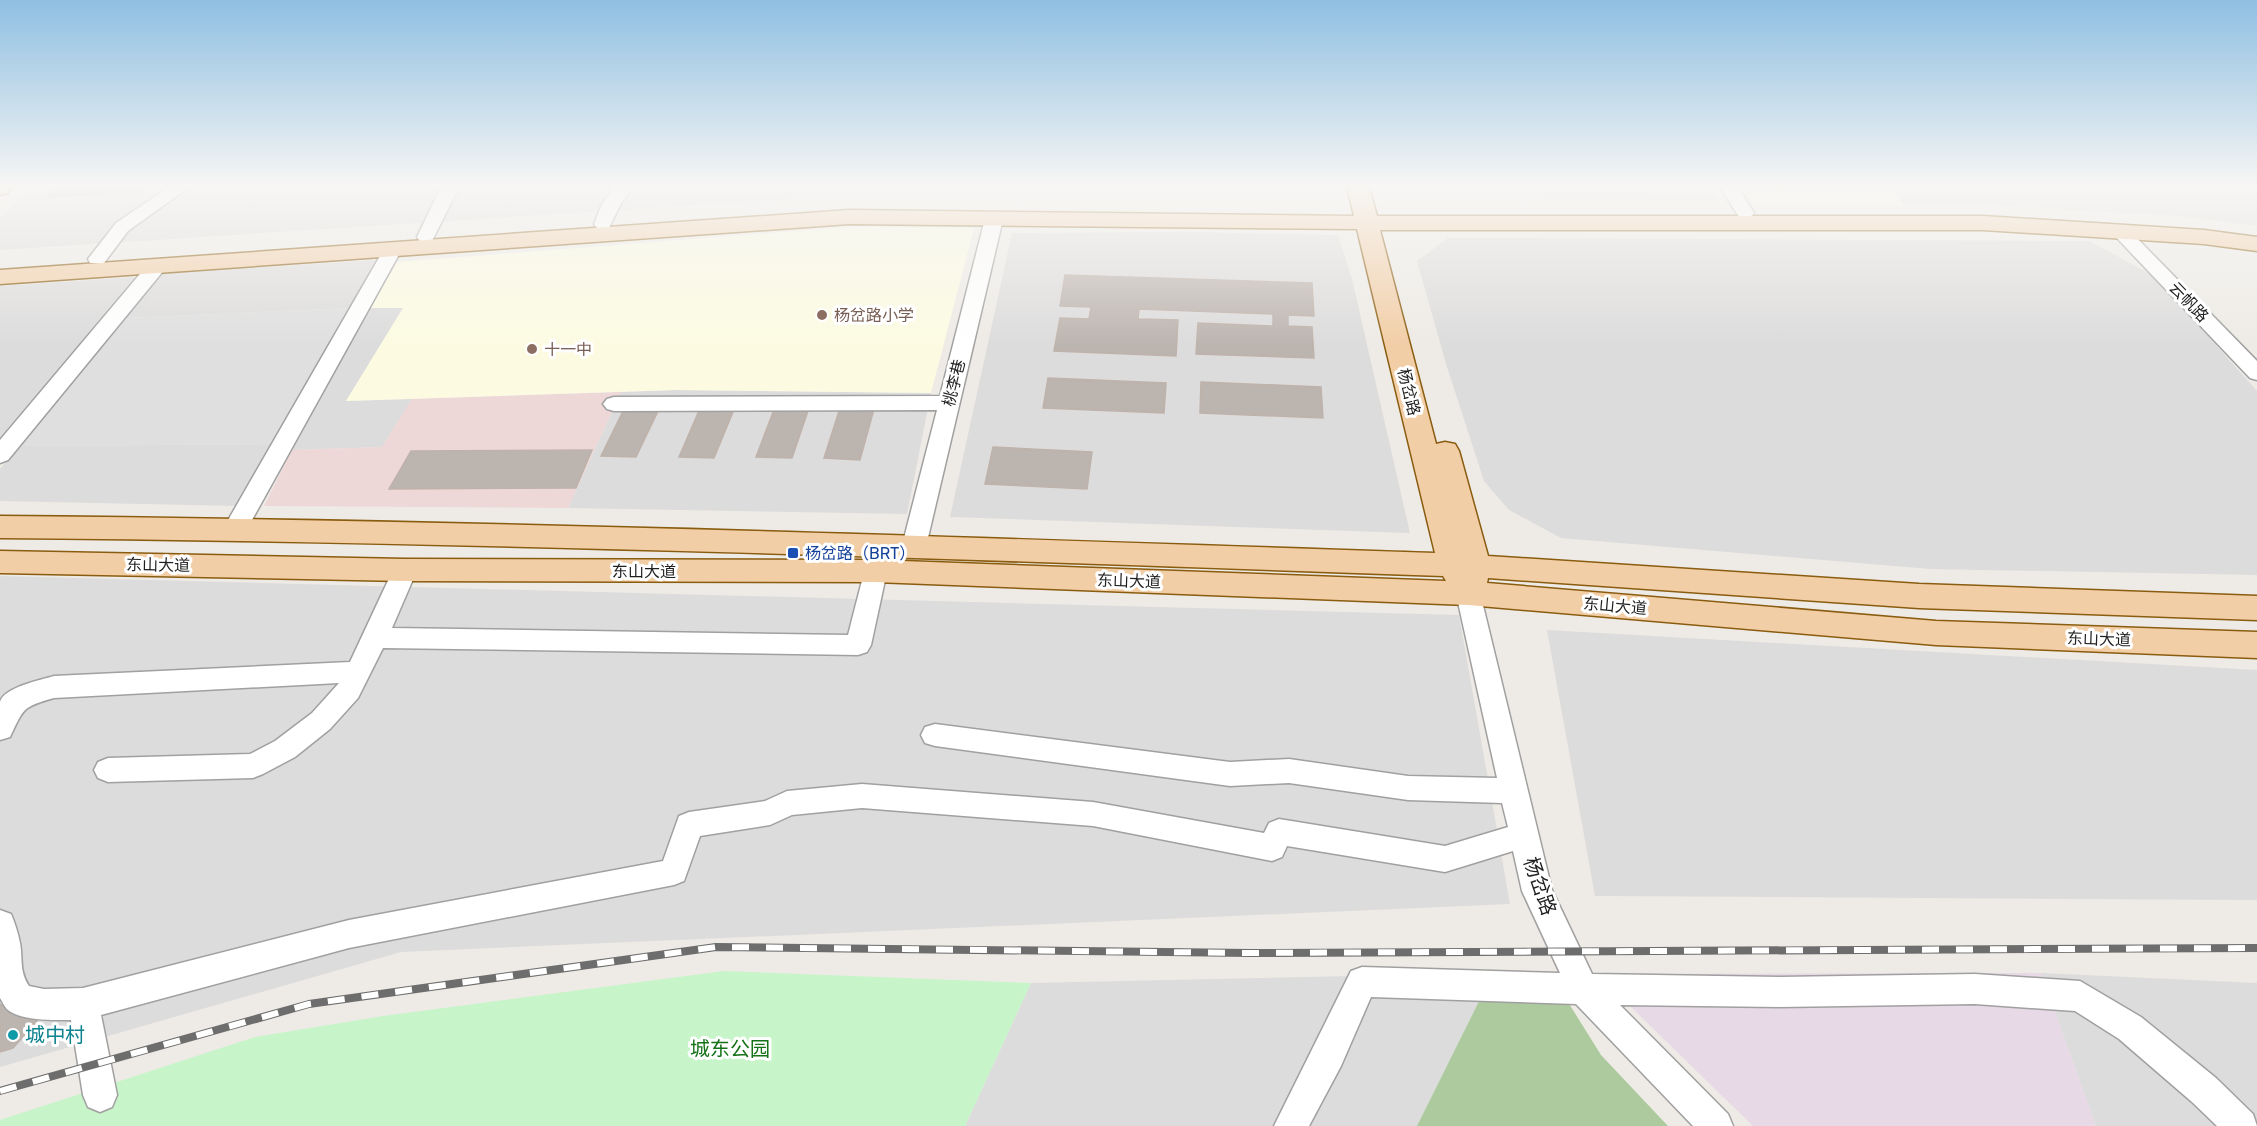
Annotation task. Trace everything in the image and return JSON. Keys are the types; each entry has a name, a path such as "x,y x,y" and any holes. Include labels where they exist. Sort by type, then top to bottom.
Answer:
{"main road":[{"path":"0,266 388,240"},
{"path":"0,277 528,240"},
{"name":"杨岔路","path":"1379,240 1466,575"},
{"path":"2223,240 2257,244"},
{"name":"东山大道","path":"0,527 235,529 914,546 1919,596 2257,608"},
{"name":"东山大道","path":"0,562 405,570 1466,575 1936,633 2257,645"}],"street":[{"path":"97,259 112,240"},
{"name":"桃李巷","path":"914,546 989,240"},
{"name":"云帆路","path":"2128,240 2257,373"},
{"path":"235,529 393,249"},
{"path":"0,455 157,266"},
{"path":"614,404 949,404"},
{"path":"108,770 253,766 285,749 321,721 349,690 405,570"},
{"path":"375,638 858,645 875,571"},
{"name":"杨岔路","path":"1466,575 1537,891 1583,989 1716,1126"},
{"path":"0,729 14,703 29,694 54,687 358,672"},
{"path":"935,735 1230,774 1289,771 1408,788 1514,791"},
{"path":"0,924 4,944 6,979 19,999 44,1005 83,1004 349,934 674,872 689,825 770,813 787,803 862,796 1093,814 1272,848 1279,832 1444,859 1524,835"},
{"path":"1291,1126 1329,1054 1362,982 1780,992 1975,989 2080,996 2130,1028 2204,1090 2241,1126"},
{"path":"83,1004 92,1038 100,1095"}],"shaded area":[{"path":"0,240 162,240 0,250"},
{"path":"686,240 971,240 931,393 675,390 346,401 403,308 370,308 397,262"},
{"path":"1011,240 1339,240 1352,279 1410,533 950,517"},
{"path":"1446,240 2089,241 2154,276 2257,391 2257,575 1930,569 1561,538 1509,510 1484,481 1447,367 1417,261"},
{"path":"375,260 349,308 126,318 159,274"},
{"path":"135,277 0,438 0,286"},
{"path":"349,308 274,444 19,446 126,318"},
{"path":"370,308 403,308 346,401 412,399 382,447 292,450"},
{"path":"675,390 931,393 907,514 568,508 621,392"},
{"path":"621,392 568,508 264,506 292,450 382,447 412,399"},
{"path":"274,444 238,506 0,501 0,469 19,446"},
{"path":"0,576 1459,615 1510,904 401,952 0,1067"},
{"path":"1547,630 2257,670 2257,900 1595,896"},
{"path":"1493,973 1417,1126 965,1126 1031,983"},
{"path":"2041,973 2257,983 2257,1126 2096,1126"},
{"path":"2041,973 2096,1126 1753,1126 1597,974"}],"green space":[{"name":"城东公园","path":"724,971 1031,983 965,1126 0,1126 0,1120 255,1037 383,1016"},
{"path":"1493,973 1553,978 1601,1055 1668,1126 1417,1126"}],"building":[{"path":"1065,275 1312,283 1314,316 1288,315 1288,326 1312,327 1314,358 1196,354 1198,323 1273,326 1273,314 1139,309 1138,319 1178,320 1176,356 1054,351 1060,318 1089,319 1091,307 1060,306"},
{"path":"1048,378 1166,383 1164,413 1043,408"},
{"path":"1201,382 1321,387 1323,418 1200,413"},
{"path":"626,405 660,407 636,457 601,456"},
{"path":"701,406 735,407 714,458 679,457"},
{"path":"775,407 809,408 792,458 756,457"},
{"path":"840,408 874,409 860,460 824,458"},
{"path":"993,447 1092,452 1087,489 985,484"},
{"path":"592,450 576,488 389,489 411,451"},
{"name":"城中村","path":"0,1004 37,1021 13,1048 0,1052"}],"railway":[{"path":"0,1091 309,1004 716,947 1250,953 2257,948"}],"place":[{"name":"杨岔路小学","path":"822,315"},
{"name":"十一中","path":"532,349"},
{"name":"杨岔路（BRT）","path":"793,553"},
{"name":"城中村","path":"13,1035"}]}
